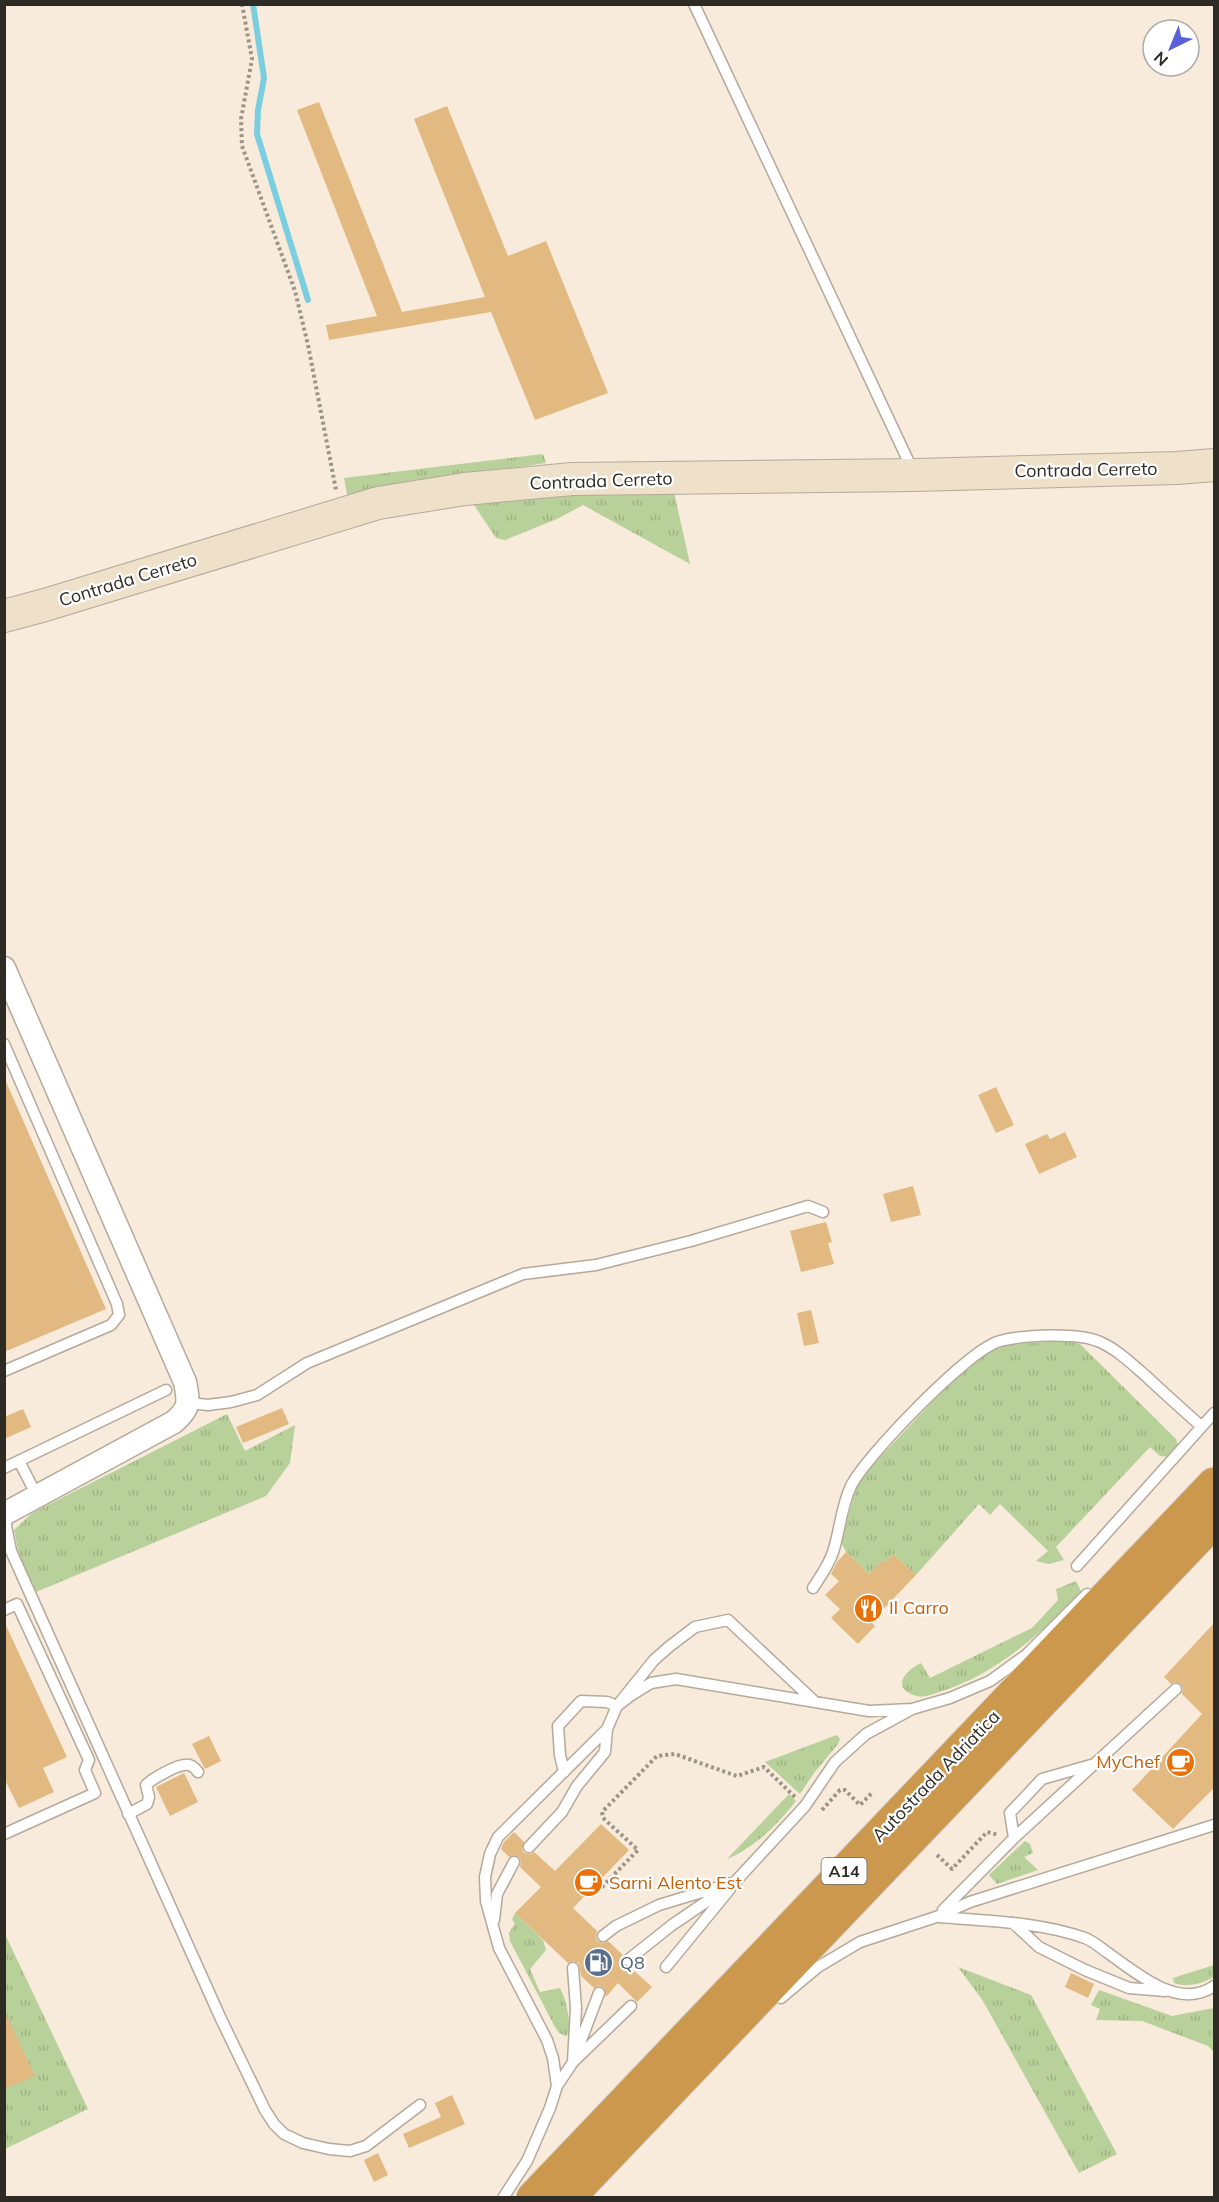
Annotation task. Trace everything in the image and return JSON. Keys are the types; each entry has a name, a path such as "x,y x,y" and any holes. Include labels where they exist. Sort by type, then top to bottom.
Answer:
{"highway":[{"name":"Autostrada Adriatica","path":"533,2198 1147,1547 1215,1484"},
{"name":"Autostrada Adriatica","path":"568,2198 648,2125 1215,1521"}],"main road":[{"name":"Contrada Cerreto","path":"4,616 378,503 465,489 572,479 915,475 1215,465"}],"street":[{"path":"4,968 185,1383 189,1403 174,1422 6,1513"}],"lane":[{"path":"694,4 915,475"},
{"path":"4,1044 117,1304 119,1315 111,1325 4,1371"},
{"path":"189,1403 208,1405 257,1395 307,1363 523,1274 596,1265 691,1241 808,1206 823,1212"},
{"path":"813,1588 832,1555 843,1508 851,1486 864,1465 944,1382 976,1355 999,1341 1071,1336 1098,1341 1119,1352 1201,1426"},
{"path":"4,1468 166,1390"},
{"path":"1077,1566 1215,1413"},
{"path":"19,1461 37,1496"},
{"path":"6,1513 11,1551 221,2019 265,2110 284,2134 303,2143 350,2151 366,2146 420,2105"},
{"path":"666,1967 735,1882 805,1806 836,1762 858,1741 866,1734 912,1709 971,1690 1008,1669 1038,1643 1096,1585"},
{"path":"4,1610 18,1604 89,1760 85,1770 95,1792 4,1834"},
{"path":"529,1847 562,1812 577,1786 605,1752 608,1729 617,1706 654,1660 695,1627 728,1620 815,1702"},
{"path":"617,1706 651,1683 676,1679 869,1711 912,1709"},
{"path":"936,1917 1014,1838 1176,1689"},
{"path":"564,1772 558,1726 581,1701 607,1701 617,1706"},
{"path":"556,2086 553,2058 547,2040 499,1948 486,1901 484,1877 490,1854 498,1837 608,1729"},
{"path":"128,1814 147,1804 149,1797 146,1785 152,1779 185,1764 198,1772"},
{"path":"1014,1838 1010,1814 1042,1779 1094,1764"},
{"path":"775,2003 805,1977 839,1953 866,1939 936,1917 970,1902 1215,1825"},
{"path":"494,1925 497,1894 514,1862"},
{"path":"603,1936 616,1926 659,1905 735,1882"},
{"path":"628,1960 672,1924 735,1882"},
{"path":"936,1917 1013,1923 1070,1933 1088,1939 1135,1972 1169,1991"},
{"path":"1013,1923 1039,1947 1085,1970 1129,1988 1190,1994 1215,1986"},
{"path":"573,1968 576,2008 573,2062"},
{"path":"573,2062 598,1993"},
{"path":"503,2198 527,2161 550,2108 556,2086 573,2062 631,2006"}],"path":[{"path":"242,4 252,59 241,119 242,146 295,291 310,356 340,514"},
{"path":"593,1887 598,1891 638,1850 603,1818 602,1812 657,1756 675,1754 737,1776 764,1767 813,1814 818,1815 840,1790 844,1790 861,1805 873,1792"},
{"path":"938,1855 952,1869 987,1832 1014,1838"}],"green space":[{"path":"543,454 546,463 469,474 349,505 344,478"},
{"path":"674,492 690,564 583,505 557,519 505,540 496,538 472,502 558,495"},
{"path":"1067,1341 1080,1344 1176,1439 1179,1448 1169,1457 1160,1456 1150,1447 1056,1547 1064,1560 1049,1564 1036,1561 1048,1551 1000,1504 990,1515 979,1504 916,1575 893,1554 869,1574 846,1552 841,1542 858,1481 943,1390 982,1356 997,1348 1012,1344"},
{"path":"227,1414 245,1451 295,1425 290,1463 266,1496 36,1592 19,1555 14,1530 32,1513"},
{"path":"1076,1581 1082,1593 1050,1623 998,1664 960,1685 928,1696 917,1696 904,1689 902,1684 906,1675 921,1663 930,1678 1032,1628 1058,1600 1056,1589"},
{"path":"837,1735 840,1739 838,1744 800,1794 765,1762"},
{"path":"789,1794 796,1801 773,1827 757,1842 727,1859"},
{"path":"1025,1841 1030,1844 1033,1853 1024,1857 1038,1870 997,1884 989,1875"},
{"path":"515,1913 543,1940 546,1950 530,1969 540,1992 560,1988 569,2020 570,2032 566,2036 559,2033 555,2027 510,1941 509,1933 515,1923 512,1920"},
{"path":"4,1932 88,2109 5,2149 4,2149"},
{"path":"1214,1965 1214,1977 1210,1979 1189,1985 1174,1983 1173,1978"},
{"path":"958,1967 1031,1995 1117,2154 1079,2173 983,2001"},
{"path":"1099,1990 1172,2016 1214,2008 1214,2052 1208,2046 1142,2021 1096,2020 1100,2009 1091,2005"}],"building":[{"path":"319,102 402,312 485,297 414,119 447,106 508,256 546,241 608,393 535,420 491,312 329,340 326,325 377,316 297,110"},
{"path":"4,1077 106,1309 4,1352"},
{"path":"996,1087 1014,1125 996,1133 978,1095"},
{"path":"1065,1132 1077,1157 1039,1174 1025,1144 1047,1134 1050,1139"},
{"path":"913,1186 921,1215 891,1222 883,1194"},
{"path":"826,1222 832,1242 828,1243 834,1264 801,1272 790,1231"},
{"path":"811,1310 819,1343 804,1346 797,1313"},
{"path":"282,1408 289,1424 243,1443 236,1427"},
{"path":"23,1409 31,1427 4,1439 4,1417"},
{"path":"846,1552 869,1574 893,1554 916,1575 871,1622 875,1626 858,1644 831,1618 840,1609 825,1595 839,1581 831,1574 837,1562"},
{"path":"4,1621 67,1757 43,1768 54,1792 19,1808 4,1778"},
{"path":"1215,1622 1215,1787 1173,1829 1132,1790 1202,1714 1182,1694 1181,1684 1175,1682 1171,1684 1164,1677"},
{"path":"209,1736 221,1761 205,1769 192,1744"},
{"path":"184,1773 198,1802 170,1816 156,1787"},
{"path":"601,1824 629,1850 573,1908 597,1931 597,1941 603,1943 608,1941 623,1955 621,1961 623,1965 629,1967 633,1965 632,1969 652,1987 637,2002 618,1983 606,1997 604,1988 598,1986 594,1988 581,1976 579,1963 573,1961 568,1963 515,1913 541,1887 520,1867 520,1858 514,1855 509,1857 501,1849 504,1842 514,1832 524,1842 522,1849 524,1853 534,1852 555,1871"},
{"path":"1071,1973 1094,1984 1088,1998 1065,1987"},
{"path":"4,2010 35,2076 4,2089"},
{"path":"452,2095 465,2124 409,2148 403,2134 441,2117 435,2103"},
{"path":"378,2153 388,2175 374,2182 364,2160"}],"waterway":[{"path":"253,4 264,78 258,110 257,134 308,300"}],"place":[{"name":"Il Carro","path":"868,1608"},
{"name":"MyChef","path":"1181,1762"},
{"name":"Sarni Alento Est","path":"588,1883"},
{"name":"Q8","path":"599,1963"}]}
